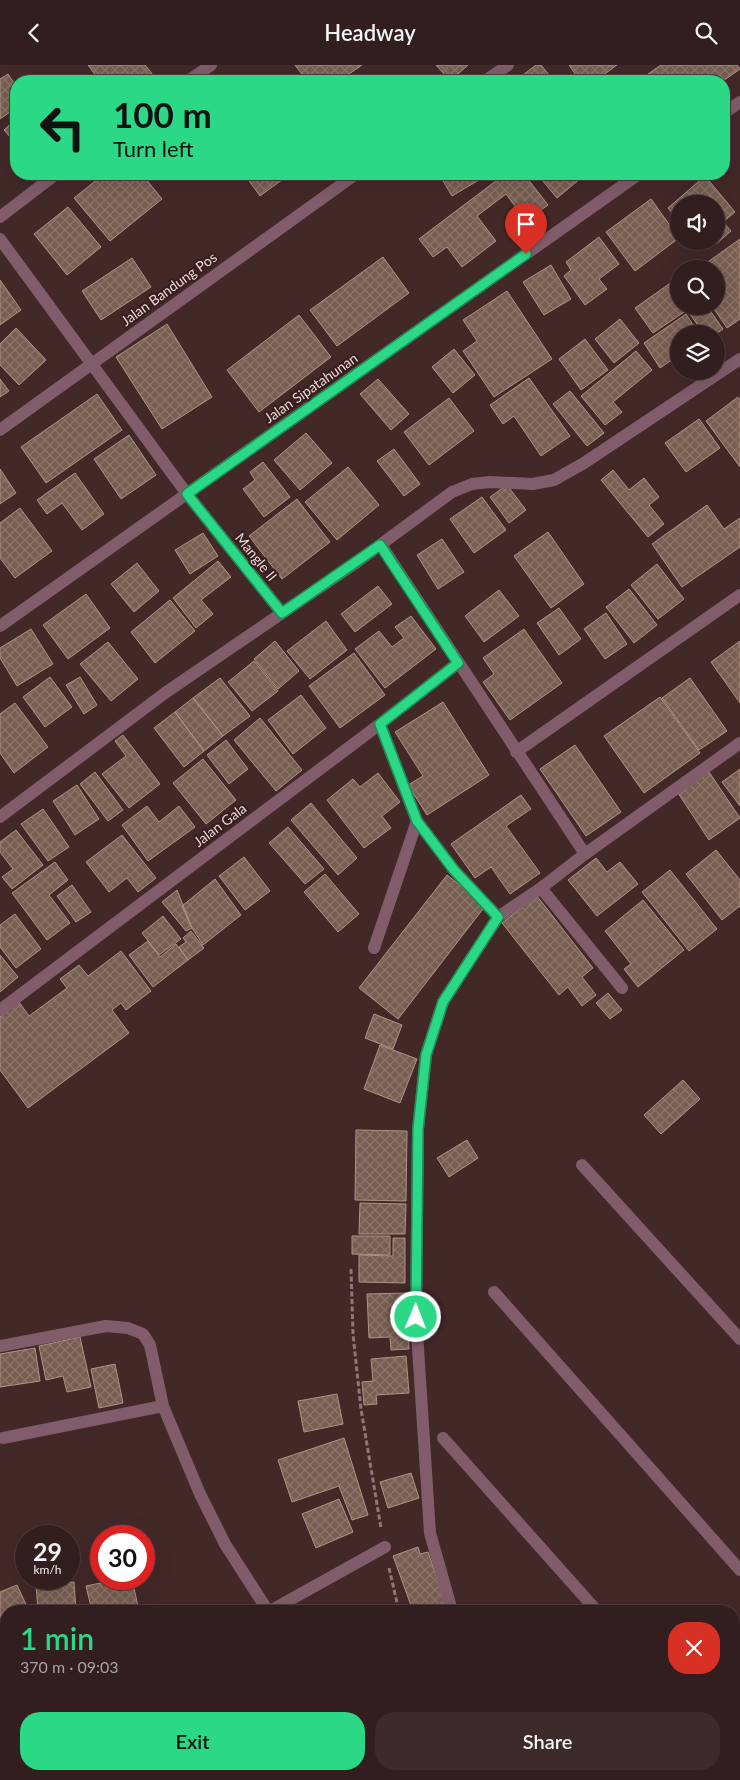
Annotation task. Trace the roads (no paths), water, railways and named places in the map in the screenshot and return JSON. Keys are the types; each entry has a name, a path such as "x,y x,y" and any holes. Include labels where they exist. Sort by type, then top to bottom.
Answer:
{"street":[{"path":"197,75 211,65"},
{"path":"494,75 508,65"},
{"path":"0,217 48,180"},
{"name":"Jalan Bandung Pos","path":"0,430 348,180"},
{"name":"Jalan Sipatahunan","path":"0,626 631,180"},
{"name":"Mangle II","path":"0,239 187,494 282,613"},
{"path":"0,817 166,693 452,493 472,484 490,482 533,484 554,480 584,463 740,359"},
{"path":"380,545 516,752 586,854"},
{"path":"516,752 740,595"},
{"name":"Jalan Gala","path":"0,1010 380,724 458,663"},
{"path":"380,724 417,821 454,870 498,917"},
{"path":"450,1605 430,1533 416,1317 418,1129 426,1055 443,1002 498,917 541,888 740,743"},
{"path":"374,948 417,821"},
{"path":"541,888 622,988"},
{"path":"582,1165 740,1339"},
{"path":"494,1293 740,1570"},
{"path":"0,1346 106,1326 128,1328 143,1334 150,1345 163,1406 200,1494 226,1544 265,1605"},
{"path":"4,1438 163,1406"},
{"path":"443,1438 592,1605"},
{"path":"280,1605 385,1547"}]}
